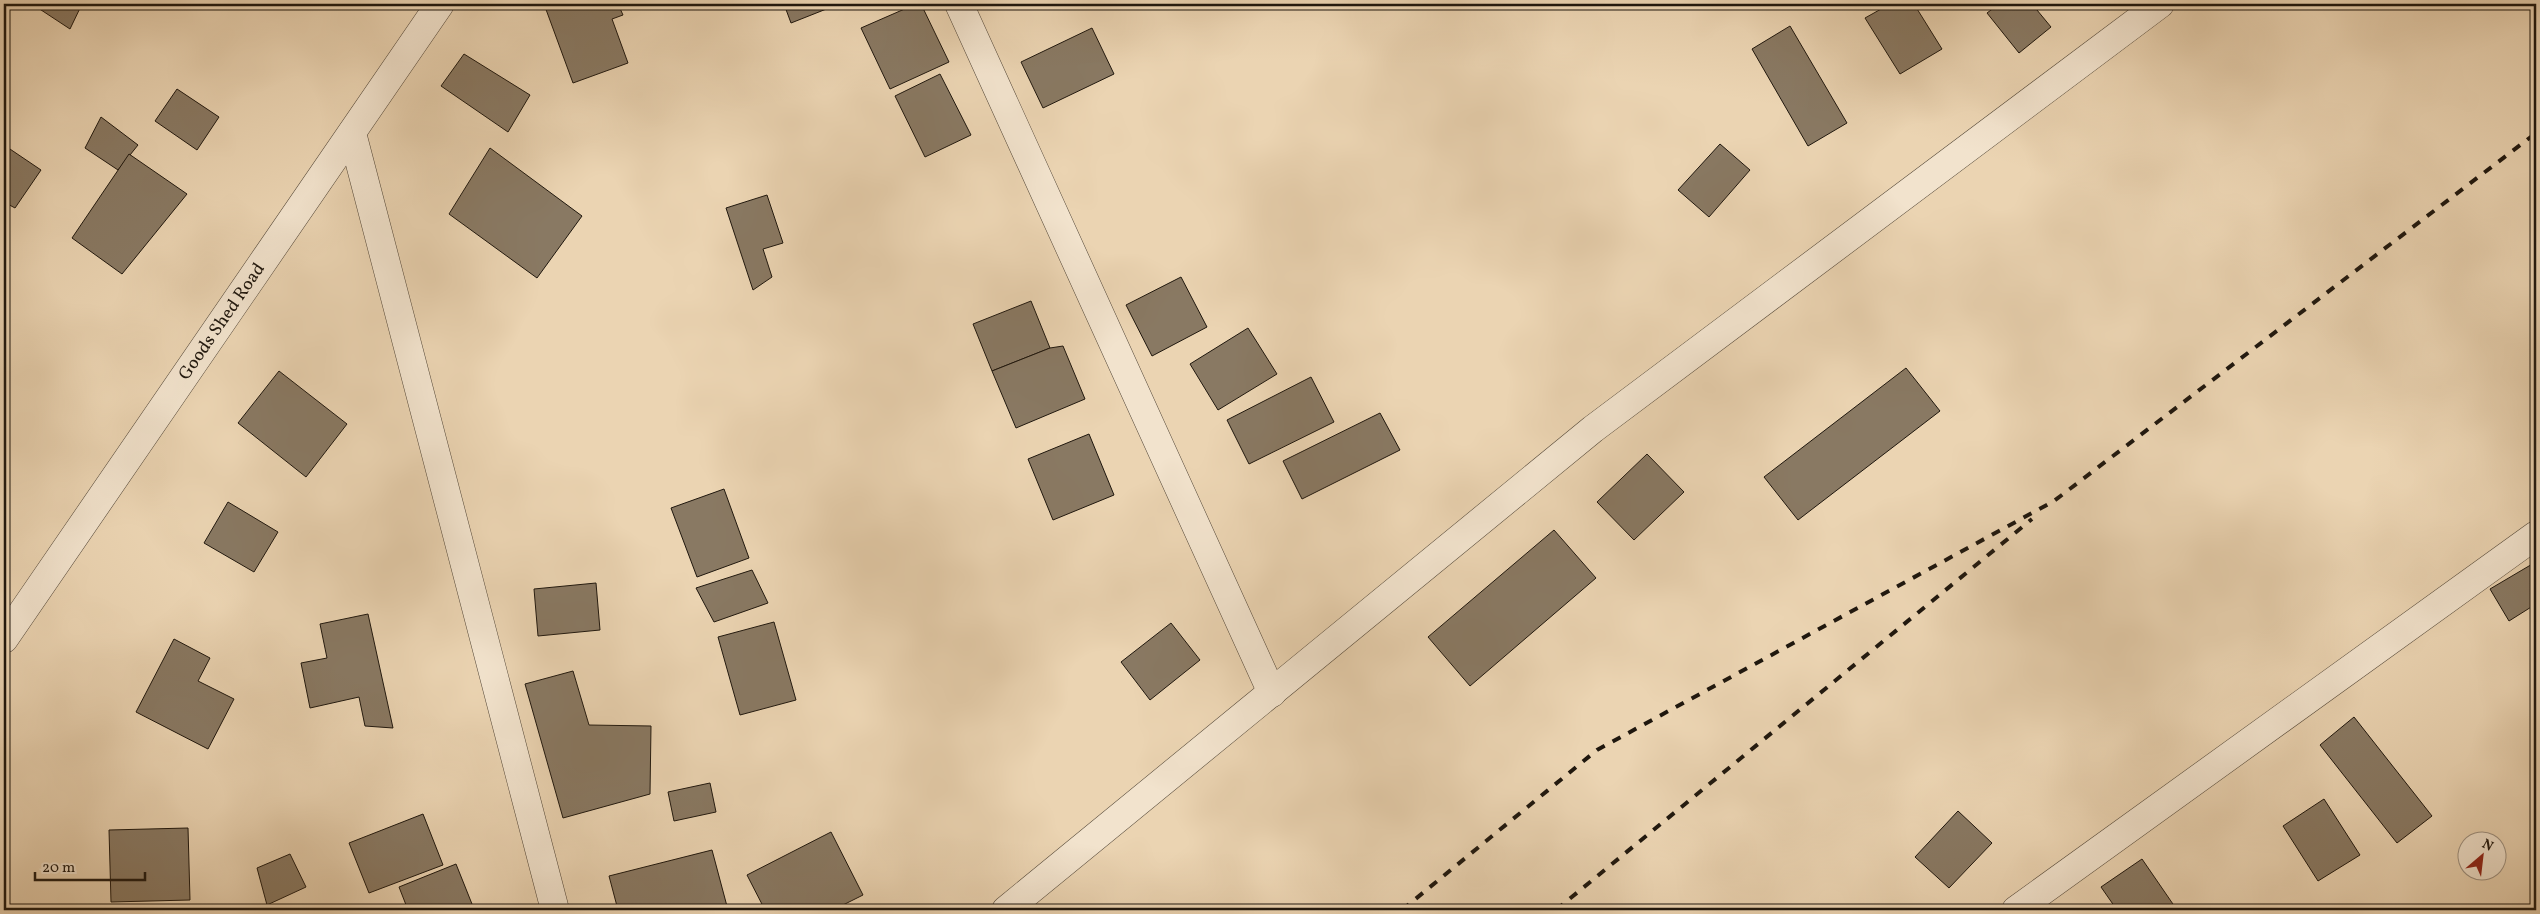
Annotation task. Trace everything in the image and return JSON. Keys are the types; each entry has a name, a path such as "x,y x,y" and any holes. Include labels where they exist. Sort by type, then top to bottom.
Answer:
{"street":[{"name":"Goods Shed Road","path":"4,639 440,4"},
{"path":"959,4 1272,693"},
{"path":"1006,910 1593,429 2160,4"},
{"path":"352,133 556,910"},
{"path":"2016,910 2536,535"}],"building":[{"path":"32,4 82,4 70,29"},
{"path":"544,4 618,4 623,15 612,19 628,63 573,83"},
{"path":"784,4 839,4 791,23"},
{"path":"916,4 921,4 949,62 890,89 861,28"},
{"path":"1890,4 1914,4 1942,49 1900,74 1865,18"},
{"path":"1999,4 2032,4 2051,27 2019,53 1987,13"},
{"path":"1790,26 1847,123 1808,146 1752,49"},
{"path":"1092,28 1114,74 1043,108 1021,62"},
{"path":"464,54 530,95 508,132 441,86"},
{"path":"940,74 971,135 925,157 895,96"},
{"path":"177,89 219,117 197,150 155,121"},
{"path":"101,117 138,145 118,170 85,148"},
{"path":"1720,144 1750,170 1709,217 1678,190"},
{"path":"4,145 41,170 15,208 4,202"},
{"path":"490,148 582,216 537,278 449,214"},
{"path":"129,154 187,194 122,274 72,238"},
{"path":"767,195 783,243 763,249 772,277 753,290 726,208"},
{"path":"1181,277 1207,327 1152,356 1126,305"},
{"path":"1031,301 1050,348 992,371 973,324"},
{"path":"1248,328 1277,374 1218,410 1190,364"},
{"path":"1063,346 1085,399 1016,428 992,371 1050,348"},
{"path":"1906,368 1940,411 1798,520 1764,477"},
{"path":"279,371 347,424 306,477 238,423"},
{"path":"1311,377 1334,422 1249,464 1227,420"},
{"path":"1380,413 1400,450 1302,499 1283,461"},
{"path":"1089,434 1114,495 1053,520 1028,459"},
{"path":"1647,454 1684,492 1634,540 1597,502"},
{"path":"724,489 749,558 697,577 671,508"},
{"path":"228,502 278,532 254,572 204,543"},
{"path":"1554,530 1596,578 1470,686 1428,637"},
{"path":"2534,563 2536,568 2536,604 2509,621 2490,589"},
{"path":"752,570 768,603 714,622 696,588"},
{"path":"596,583 600,630 538,636 534,589"},
{"path":"368,614 393,728 365,726 359,697 310,708 301,663 327,658 320,624"},
{"path":"774,622 796,700 740,715 718,637"},
{"path":"1171,623 1200,660 1150,700 1121,662"},
{"path":"174,639 210,658 198,681 234,699 208,749 136,712"},
{"path":"573,671 589,725 651,726 650,794 563,818 525,684"},
{"path":"2354,717 2432,816 2397,843 2320,745"},
{"path":"710,783 716,812 674,821 668,792"},
{"path":"2324,799 2360,855 2318,881 2283,826"},
{"path":"1958,811 1992,843 1949,888 1915,857"},
{"path":"423,814 443,865 369,893 349,843"},
{"path":"188,828 190,900 111,902 109,830"},
{"path":"831,832 863,895 833,910 765,910 747,875"},
{"path":"712,850 728,910 618,910 609,876"},
{"path":"290,854 306,887 267,905 257,868"},
{"path":"2142,859 2175,907 2170,910 2117,910 2101,887"},
{"path":"456,864 474,909 408,910 399,887"}],"railway":[{"path":"1402,910 1597,750 2054,501 2536,133"},
{"path":"1556,910 2032,519"}]}
